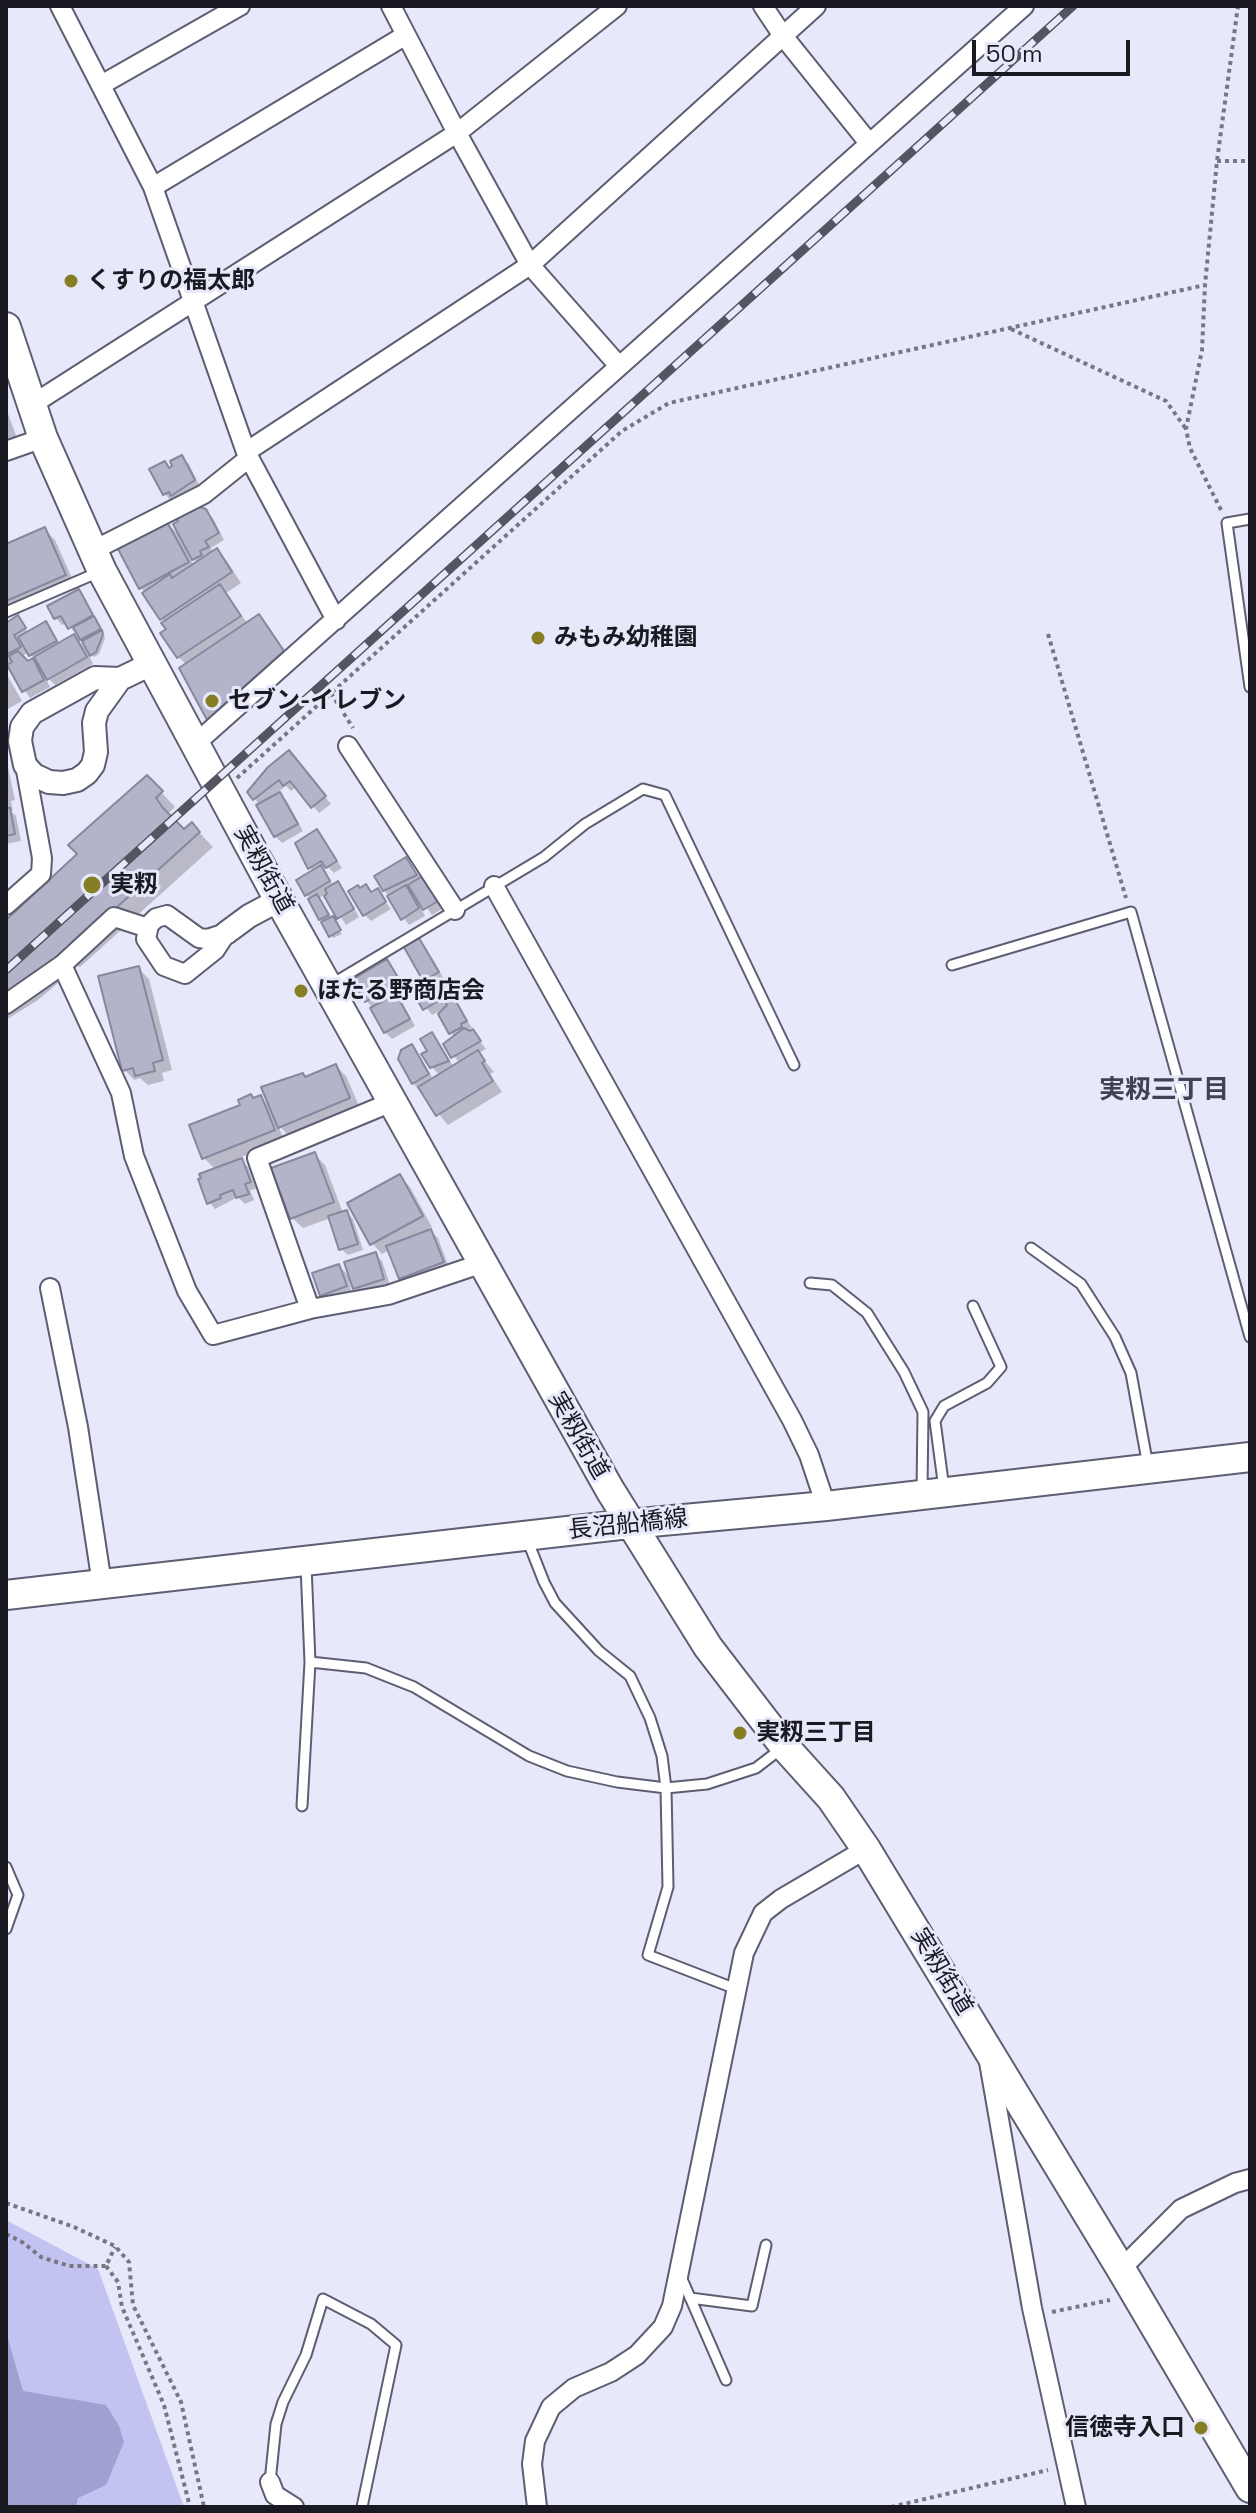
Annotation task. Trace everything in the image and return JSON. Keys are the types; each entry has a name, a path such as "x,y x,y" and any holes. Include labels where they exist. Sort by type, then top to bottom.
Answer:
{"main road":[{"name":"実籾街道","path":"6,327 43,438 97,561 279,900 629,1524 708,1647 784,1746 831,1798 866,1849 1250,2488"},
{"name":"長沼船橋線","path":"6,1595 1250,1457"}],"street":[{"path":"60,6 153,187 247,455 336,620"},
{"path":"101,85 240,6"},
{"path":"391,6 530,265 619,366"},
{"path":"33,404 457,133 594,14 617,6"},
{"path":"763,6 783,36 869,143"},
{"path":"97,561 204,494 247,455 530,265 816,6"},
{"path":"194,745 1024,6"},
{"path":"153,187 406,35"},
{"path":"6,451 43,438"},
{"path":"6,905 41,874 42,858 20,741 14,726 95,678 120,679 151,664"},
{"path":"25,765 34,775 49,782 77,780 87,773 96,752 94,723 97,711 120,679"},
{"path":"348,746 455,910"},
{"path":"494,886 792,1420 814,1467 826,1506"},
{"path":"226,933 215,950 185,974 177,974 164,966 146,939 148,928 156,918 167,915 199,938 207,939 226,933 279,900"},
{"path":"6,1004 62,965 114,917 148,928"},
{"path":"62,965 121,1093 134,1156 187,1291 213,1335 310,1309 388,1295 483,1263"},
{"path":"310,1309 257,1158 392,1102"},
{"path":"50,1288 78,1427 102,1584"},
{"path":"537,2507 532,2464 535,2441 551,2407 574,2388 611,2372 651,2343 663,2327 672,2306 744,1953 763,1913 866,1849"},
{"path":"986,2047 1034,2316 1076,2507"},
{"path":"1121,2269 1181,2209 1250,2179"},
{"path":"270,2482 275,2495 294,2507"}],"lane":[{"path":"1250,519 1227,523 1250,687"},
{"path":"6,612 97,561"},
{"path":"327,986 544,857 585,824 643,789 665,795 794,1065"},
{"path":"952,965 1131,912 1250,1337"},
{"path":"1031,1248 1081,1284 1115,1337 1131,1373 1148,1469"},
{"path":"810,1283 832,1285 867,1313 904,1372 923,1412 933,1494"},
{"path":"933,1494 935,1421 944,1406 987,1383 1001,1367 973,1306"},
{"path":"526,1536 555,1603 599,1651 630,1676 650,1718 662,1756 666,1788 668,1887 648,1955 736,1989"},
{"path":"302,1806 310,1662 306,1561"},
{"path":"310,1662 366,1668 414,1687 529,1756 567,1771 617,1782 666,1788 707,1784 756,1768 784,1746"},
{"path":"6,1867 18,1895 6,1929"},
{"path":"690,2298 752,2306 766,2245"},
{"path":"679,2272 726,2380"},
{"path":"270,2482 276,2424 306,2355 323,2299 371,2324 396,2345 362,2507"}],"path":[{"path":"1227,523 1190,448 1186,429 1202,350 1217,161 1238,6"},
{"path":"1217,161 1250,161"},
{"path":"233,782 622,431 669,403 1205,285"},
{"path":"1010,328 1166,401 1186,429"},
{"path":"1048,634 1131,912"},
{"path":"331,693 360,740 348,746"},
{"path":"6,2203 74,2227 115,2246 129,2262 133,2305 181,2402 204,2507"},
{"path":"6,2234 41,2257 69,2266 106,2266"},
{"path":"106,2266 115,2246"},
{"path":"106,2266 118,2282 122,2307 164,2405 190,2507"},
{"path":"1034,2316 1135,2294"},
{"path":"891,2507 1067,2465"}],"shaded area":[{"path":"6,2220 98,2269 184,2507 6,2507"},
{"path":"6,2332 23,2391 106,2405 119,2426 124,2442 106,2485 78,2498 76,2507 6,2507"}],"building":[{"path":"182,455 195,480 171,496 169,492 163,495 149,469 165,461 169,468 172,466 170,461"},
{"path":"197,506 206,509 219,533 205,541 209,547 192,560 173,524 178,521 176,518"},
{"path":"166,520 189,562 139,589 118,549"},
{"path":"45,527 66,575 6,601 6,544"},
{"path":"217,548 232,572 160,620 142,593 170,574 172,578"},
{"path":"220,584 241,616 177,658 160,633 166,629 161,623"},
{"path":"79,589 93,615 68,629 61,616 54,619 47,606"},
{"path":"259,614 284,651 207,720 179,668"},
{"path":"18,615 26,628 14,635 21,647 6,655 6,623"},
{"path":"94,616 101,629 80,640 73,627"},
{"path":"46,621 57,641 29,656 18,637"},
{"path":"102,630 96,652 90,656 82,641"},
{"path":"74,634 87,657 47,680 34,657"},
{"path":"18,651 28,661 33,658 44,680 22,692 7,665 12,662 9,656"},
{"path":"289,750 326,796 311,808 290,781 283,786 279,780 253,800 247,792 268,767"},
{"path":"147,775 163,791 156,798 163,808 184,829 192,822 200,832 65,954 6,998 6,920 77,854 68,845"},
{"path":"280,792 298,824 274,837 256,805"},
{"path":"6,808 10,808 15,834 6,836"},
{"path":"317,829 337,861 326,868 321,861 308,869 295,843"},
{"path":"406,857 417,875 383,891 374,876"},
{"path":"321,865 330,881 305,896 296,880"},
{"path":"424,875 440,900 423,910 408,885"},
{"path":"338,881 354,909 337,919 324,896 327,894 325,889"},
{"path":"366,884 371,892 378,888 386,902 363,916 348,891"},
{"path":"406,885 419,908 401,920 387,896"},
{"path":"317,894 329,915 319,920 308,899"},
{"path":"333,916 341,930 329,937 321,922"},
{"path":"419,938 439,972 423,981 404,947"},
{"path":"387,959 400,981 365,1002 356,987 359,985 355,978"},
{"path":"139,966 163,1060 153,1063 155,1071 135,1076 133,1068 122,1071 98,976"},
{"path":"437,979 443,979 452,993 423,1010 413,993"},
{"path":"396,994 410,1019 384,1033 370,1008"},
{"path":"453,996 467,1021 449,1034 438,1014 447,1005 445,1001"},
{"path":"464,1028 473,1029 481,1041 451,1058 443,1044"},
{"path":"432,1032 449,1061 430,1068 421,1054 427,1051 420,1039"},
{"path":"412,1044 429,1074 412,1084 398,1059 401,1050"},
{"path":"478,1050 493,1081 436,1116 418,1087"},
{"path":"336,1064 350,1098 278,1128 261,1087 303,1073 305,1077"},
{"path":"251,1094 253,1098 261,1095 275,1130 202,1159 189,1125 240,1105 238,1100"},
{"path":"315,1152 334,1202 290,1219 271,1168"},
{"path":"242,1158 251,1182 245,1184 249,1194 236,1198 233,1190 207,1204 199,1174"},
{"path":"400,1174 423,1216 370,1245 347,1203"},
{"path":"347,1210 358,1244 339,1250 328,1216"},
{"path":"431,1229 444,1262 399,1279 386,1246"},
{"path":"376,1252 384,1279 353,1289 344,1262"},
{"path":"339,1264 347,1286 320,1296 312,1273"}],"railway":[{"path":"6,970 1073,6"}],"place":[{"name":"くすりの福太郎","path":"71,281"},
{"name":"みもみ幼稚園","path":"538,638"},
{"name":"セブン-イレブン","path":"212,701"},
{"name":"実籾","path":"92,885"},
{"name":"ほたる野商店会","path":"301,991"},
{"name":"実籾三丁目","path":"740,1733"},
{"name":"信徳寺入口","path":"1201,2428"}],"district":[{"name":"実籾三丁目","path":"1164,1091"}]}
